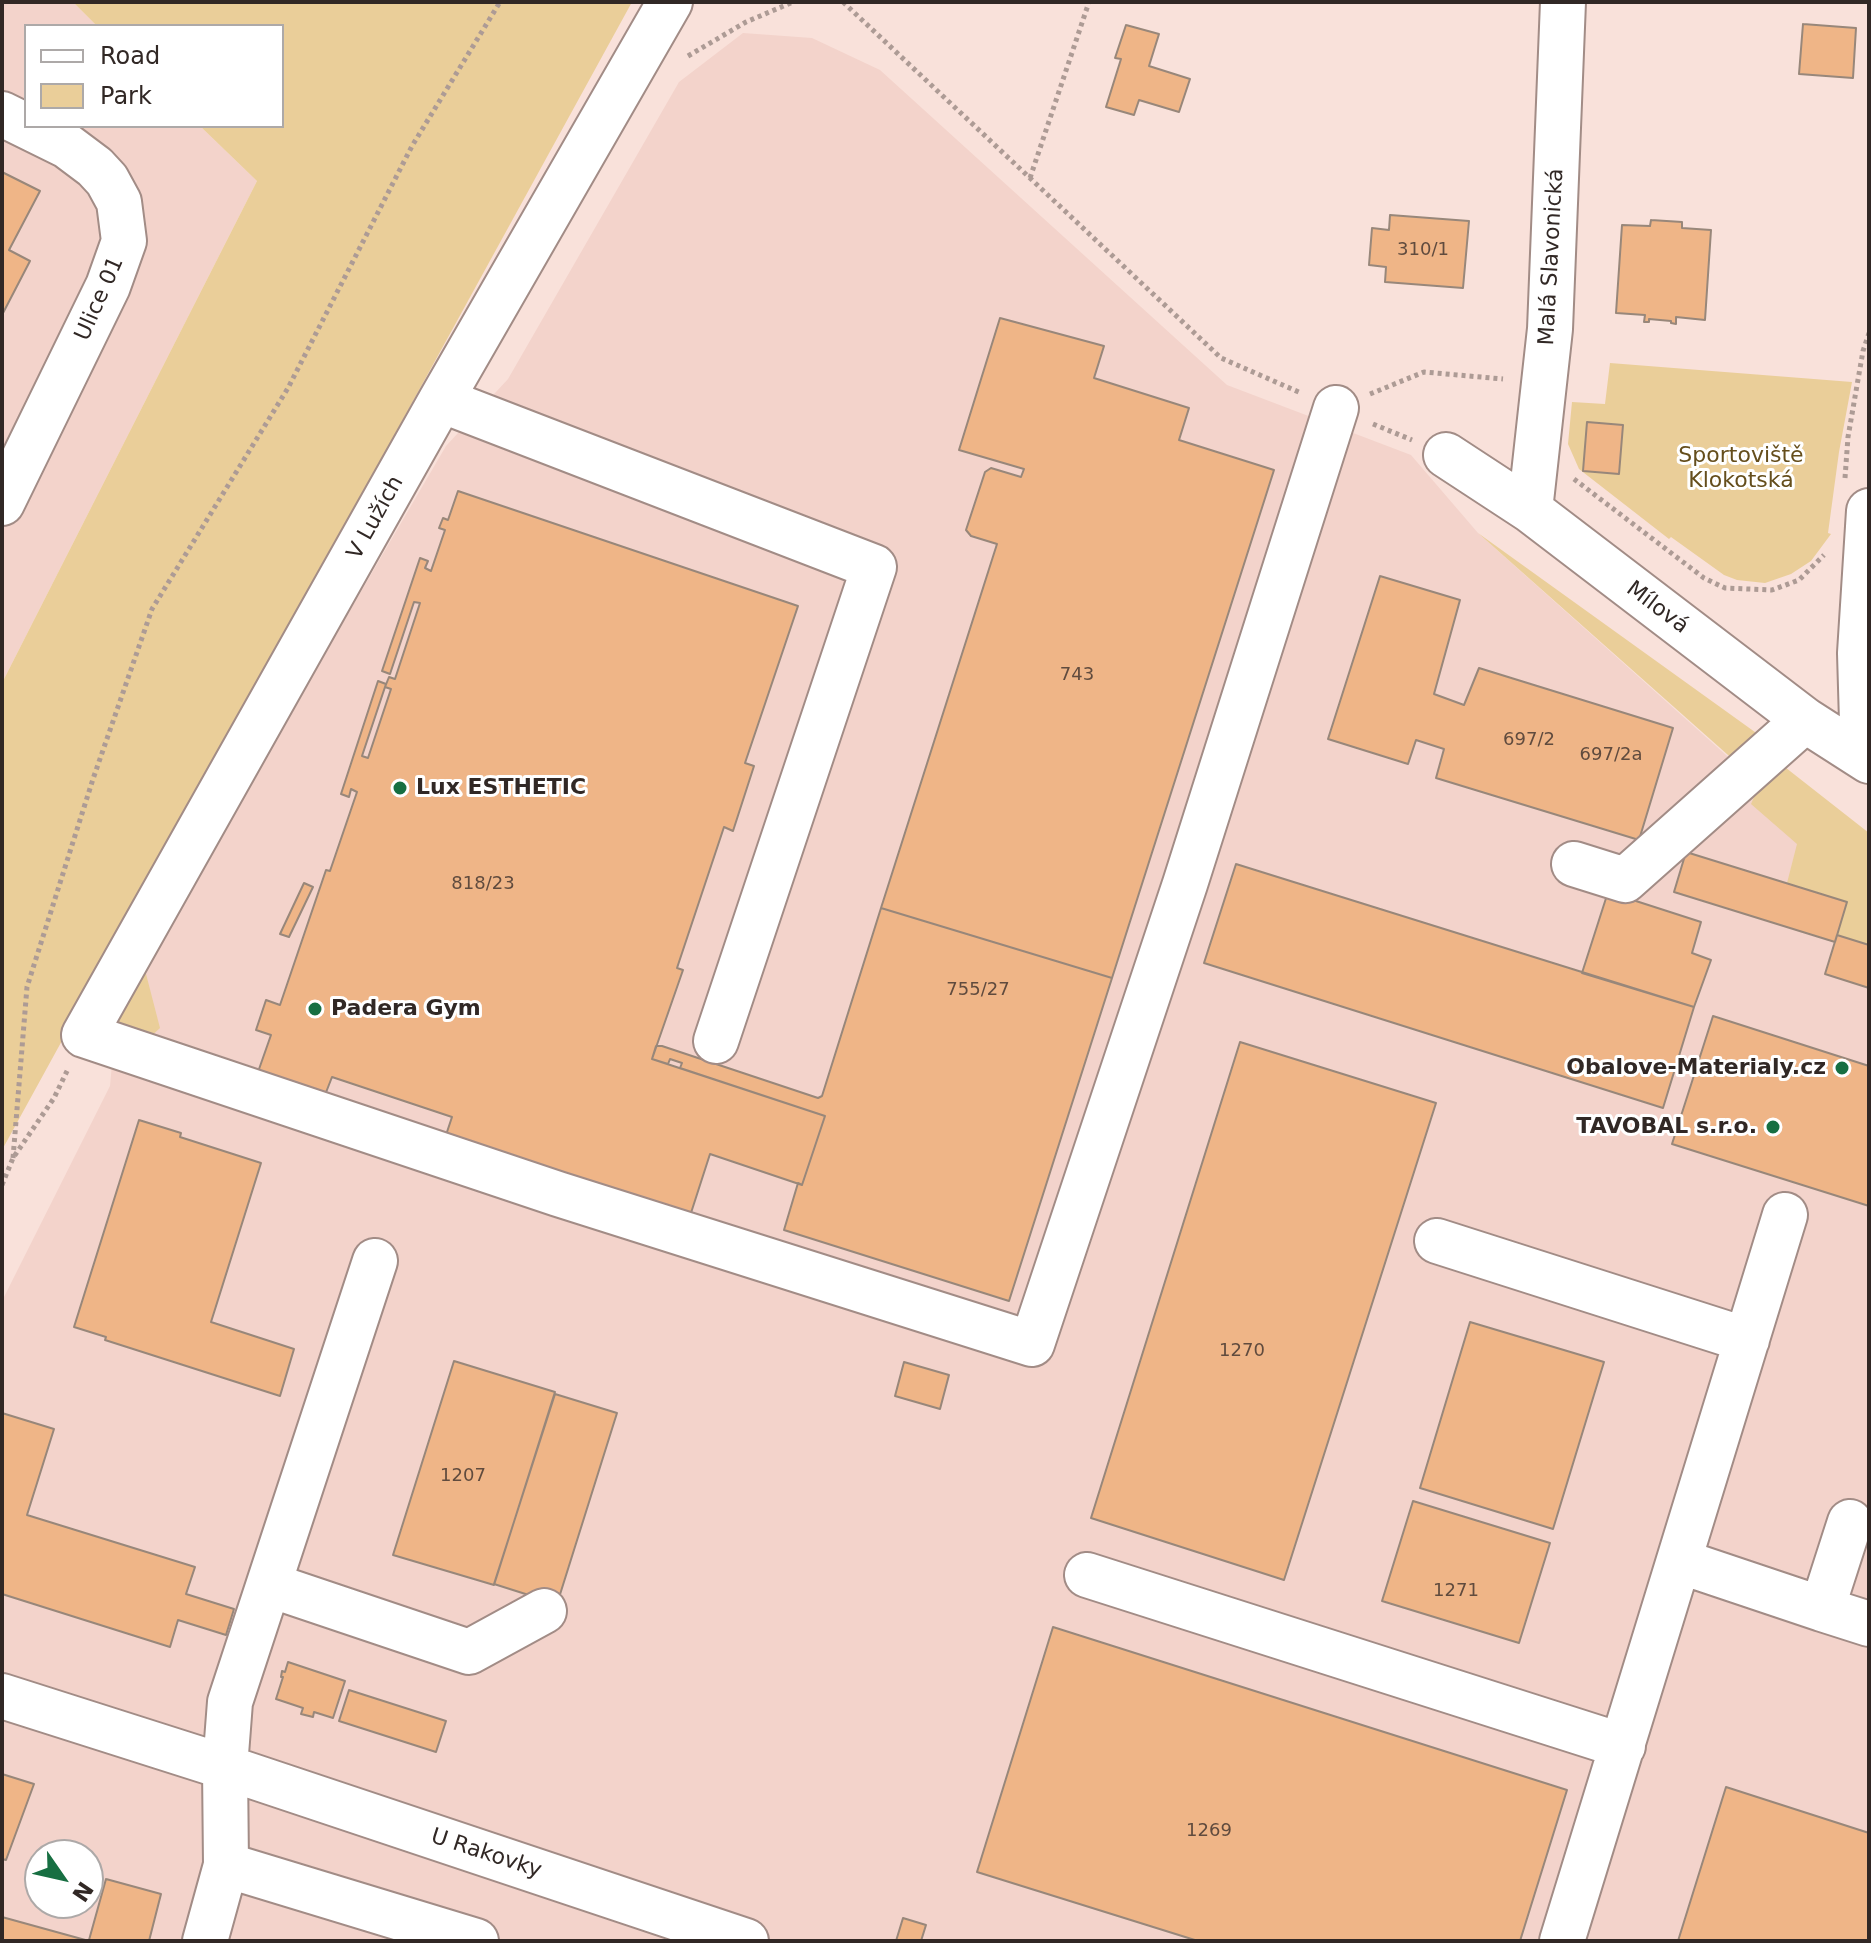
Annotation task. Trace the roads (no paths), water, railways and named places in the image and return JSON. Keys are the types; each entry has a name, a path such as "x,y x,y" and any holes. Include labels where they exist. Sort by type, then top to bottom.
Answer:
{"street":[{"name":"V Lužích","path":"670,2 441,400 84,1035 558,1194 1032,1344 1180,898 1336,408"},
{"name":"Malá Slavonická","path":"1530,510 1550,329 1563,2"},
{"name":"Ulice 01","path":"2,114 24,125"},
{"name":"Ulice 01","path":"2,503 108,286 124,241 119,202 107,180 67,146 30,128"},
{"path":"441,400 874,567 716,1041"},
{"name":"Mílová","path":"1446,455 1530,510 1805,720 1866,758"},
{"path":"1857,498 1866,758"},
{"path":"1574,864 1625,880 1805,720"},
{"path":"1562,1941 1785,1215"},
{"path":"1437,1241 1747,1340"},
{"path":"205,1941 226,1865 225,1767 230,1702 375,1261"},
{"path":"1822,1609 1850,1522"},
{"path":"1679,1561 1869,1624"},
{"path":"1087,1575 1623,1746"},
{"path":"270,1585 469,1652 544,1611"},
{"name":"U Rakovky","path":"2,1696 746,1941"},
{"path":"226,1865 476,1941"}],"place":[{"name":"Lux ESTHETIC","path":"400,788"},
{"name":"Padera Gym","path":"315,1009"},
{"name":"Obalove-Materialy.cz","path":"1842,1068"},
{"name":"TAVOBAL s.r.o.","path":"1773,1127"}],"park label":[{"name":"Sportoviště Klokotská","path":"1741,468"}]}
